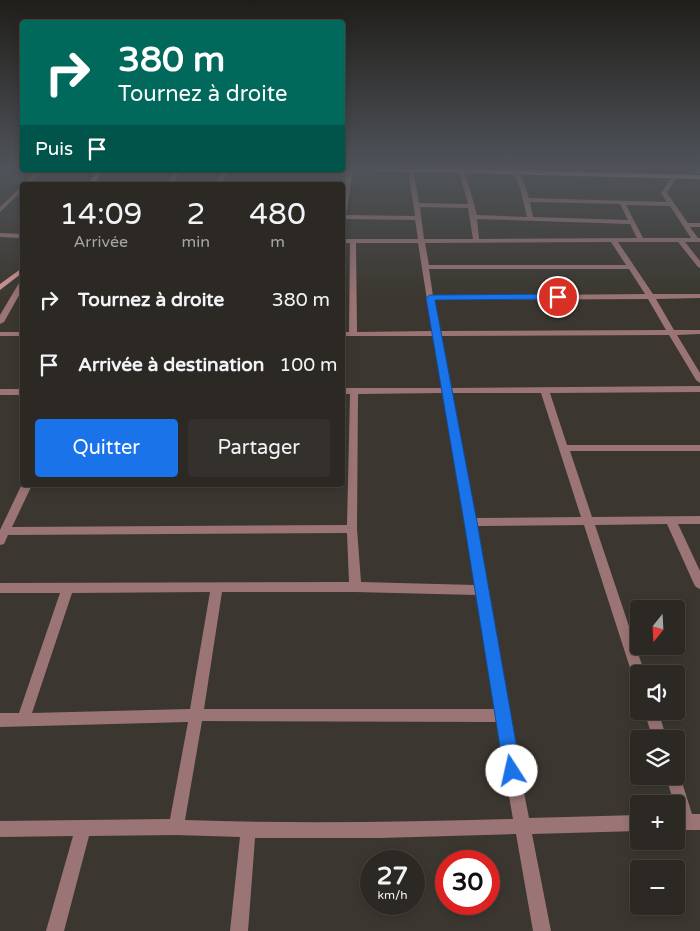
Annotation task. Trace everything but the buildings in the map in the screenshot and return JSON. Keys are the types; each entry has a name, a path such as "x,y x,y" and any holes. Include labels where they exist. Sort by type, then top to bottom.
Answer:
{"main road":[{"path":"0,288 20,272"}],"street":[{"path":"417,212 436,334 471,522 502,716 542,931"},
{"path":"473,212 476,240"},
{"path":"529,212 531,220"},
{"path":"627,212 641,240"},
{"path":"677,212 698,240"},
{"path":"345,217 417,218"},
{"path":"474,217 632,222"},
{"path":"686,224 700,225"},
{"path":"0,235 20,236"},
{"path":"613,240 651,297 700,380"},
{"path":"680,240 700,266"},
{"path":"345,241 698,240"},
{"path":"353,241 353,334"},
{"path":"425,267 631,267"},
{"path":"345,268 352,268"},
{"path":"0,322 20,288"},
{"path":"430,298 700,296"},
{"path":"345,297 352,297"},
{"path":"345,334 700,332"},
{"path":"0,334 20,334"},
{"path":"544,389 636,665"},
{"path":"355,588 347,455 348,391 700,389"},
{"path":"0,392 20,392"},
{"path":"564,448 700,448"},
{"path":"25,487 2,536 352,529"},
{"path":"671,520 700,584"},
{"path":"471,522 700,520"},
{"path":"0,588 481,590"},
{"path":"23,720 68,588"},
{"path":"176,827 197,715 217,588"},
{"path":"0,720 197,715 502,716"},
{"path":"676,785 688,822"},
{"path":"0,829 176,827 248,830 389,830 630,823"},
{"path":"55,931 82,828"},
{"path":"240,931 248,830"}],"route":[{"path":"512,771 471,522 430,298 558,297"}]}
